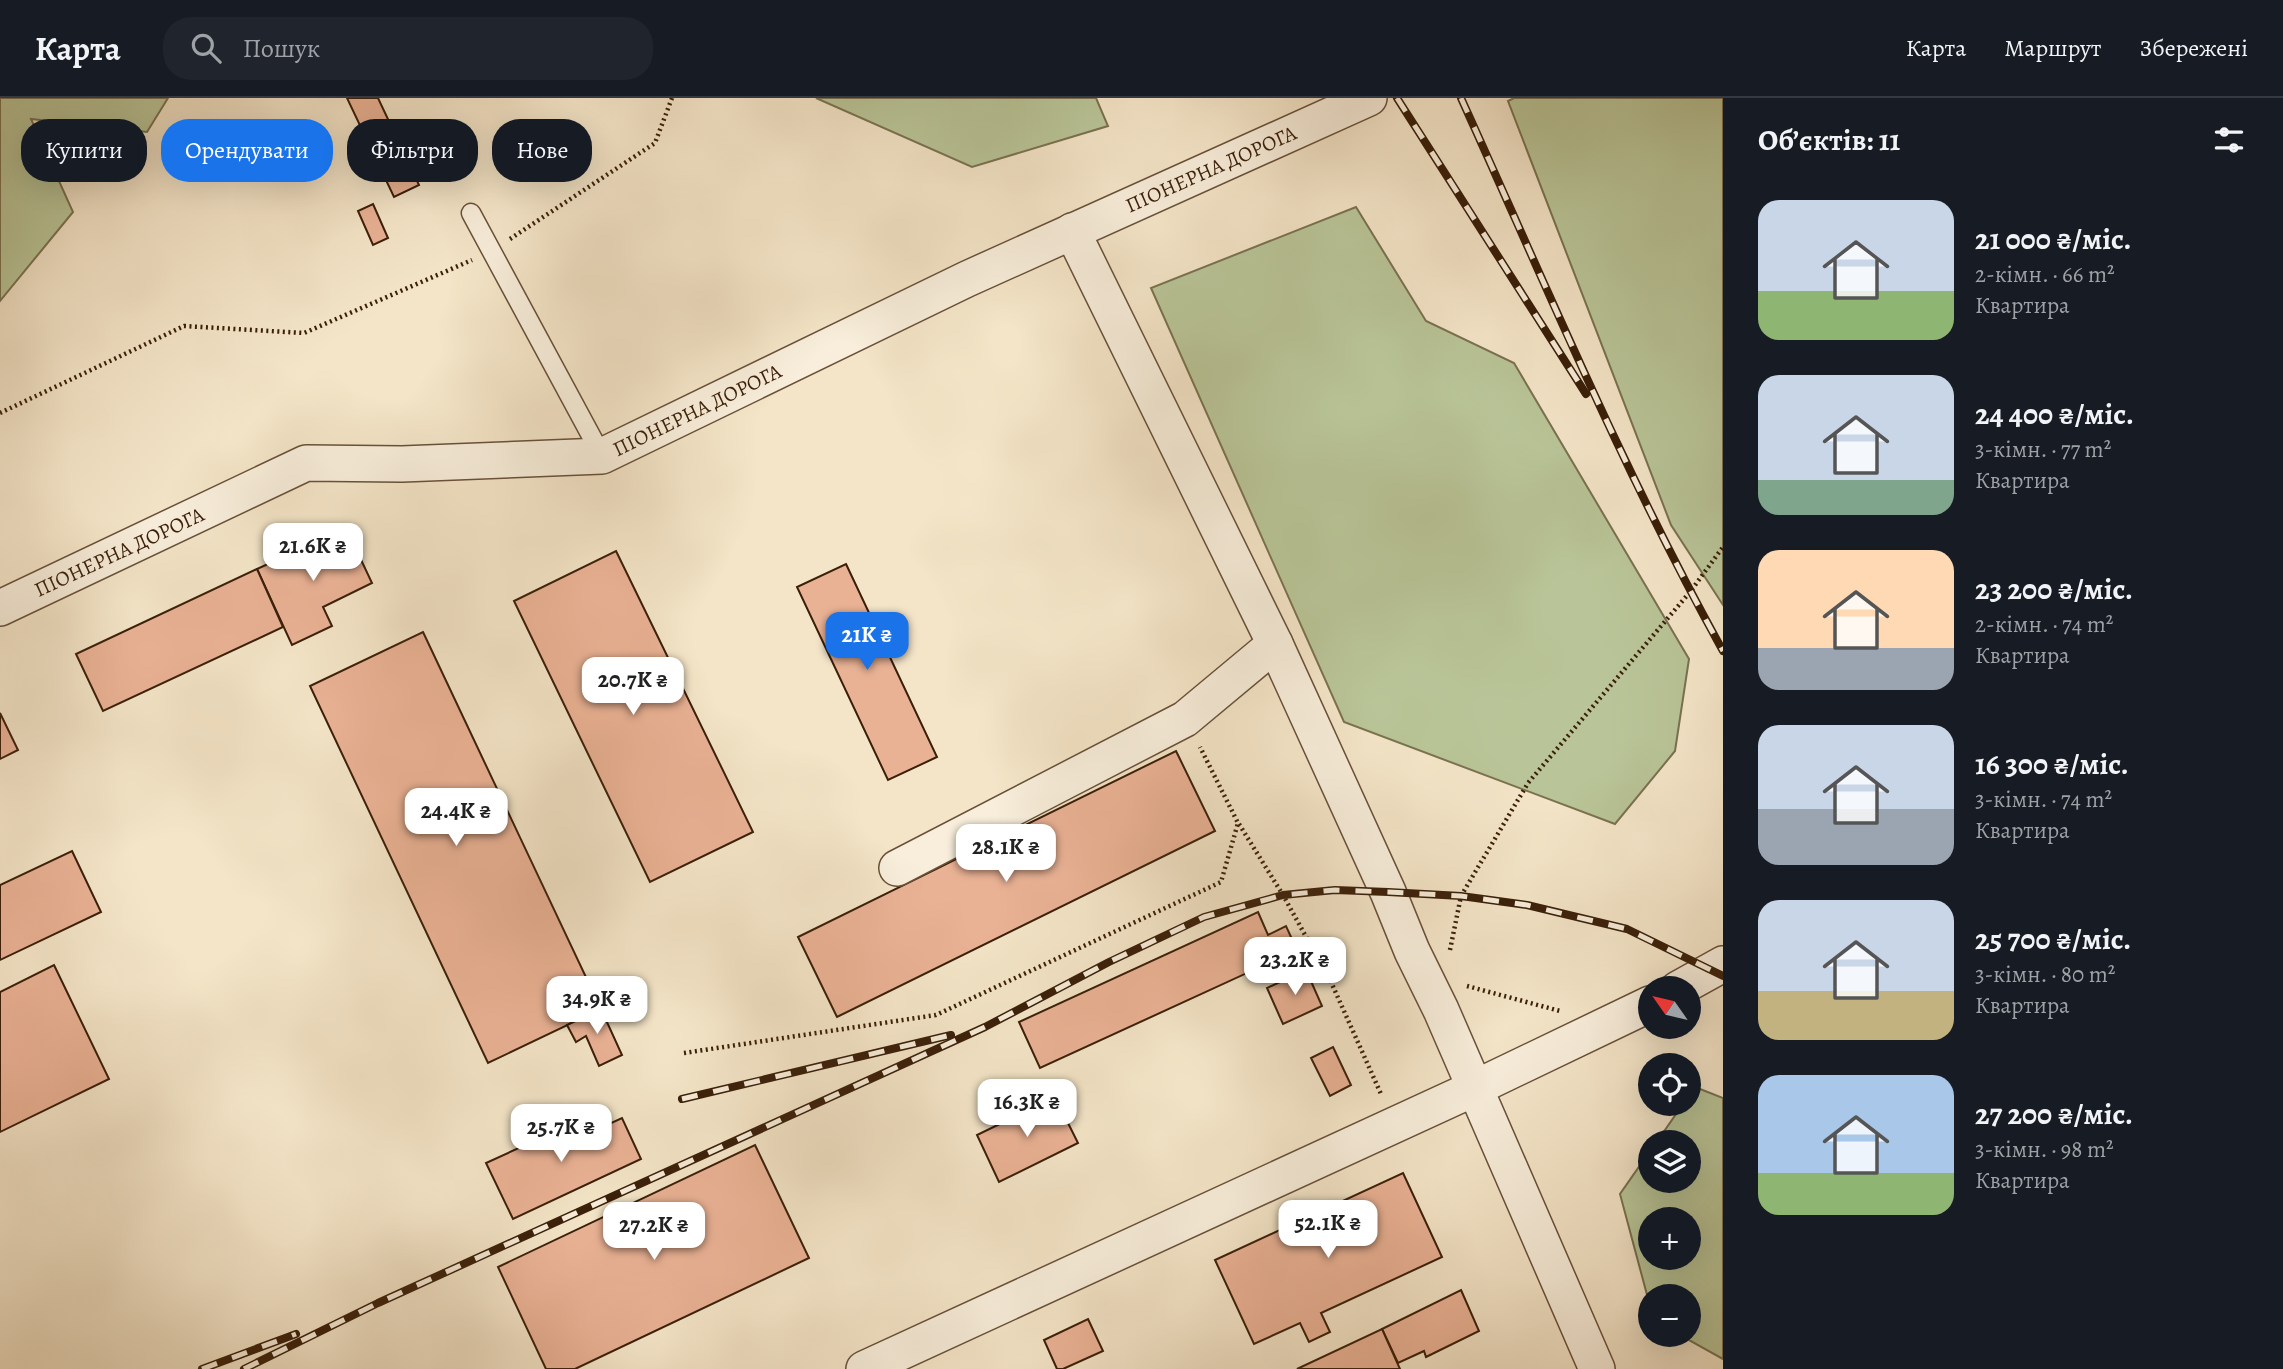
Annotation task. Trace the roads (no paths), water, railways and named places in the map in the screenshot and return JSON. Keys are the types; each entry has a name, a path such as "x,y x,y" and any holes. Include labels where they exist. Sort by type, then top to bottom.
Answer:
{"street":[{"name":"ПІОНЕРНА ДОРОГА","path":"0,608 306,463 402,464 602,456 954,285 1369,98"},
{"path":"1072,231 1275,644 1441,1010 1597,1369"},
{"path":"897,868 1185,719 1275,644"},
{"path":"1701,976 1723,964"},
{"path":"864,1369 1475,1088 1638,1010"}],"lane":[{"path":"471,213 602,456"}],"railway":[{"path":"1397,98 1586,394"},
{"path":"1461,98 1619,447 1723,651"},
{"path":"244,1369 378,1303 985,1027 1109,962 1204,917 1283,895 1335,890 1388,892 1461,896 1527,905 1627,929 1723,976"},
{"path":"682,1099 951,1035"},
{"path":"202,1369 296,1334"}]}
